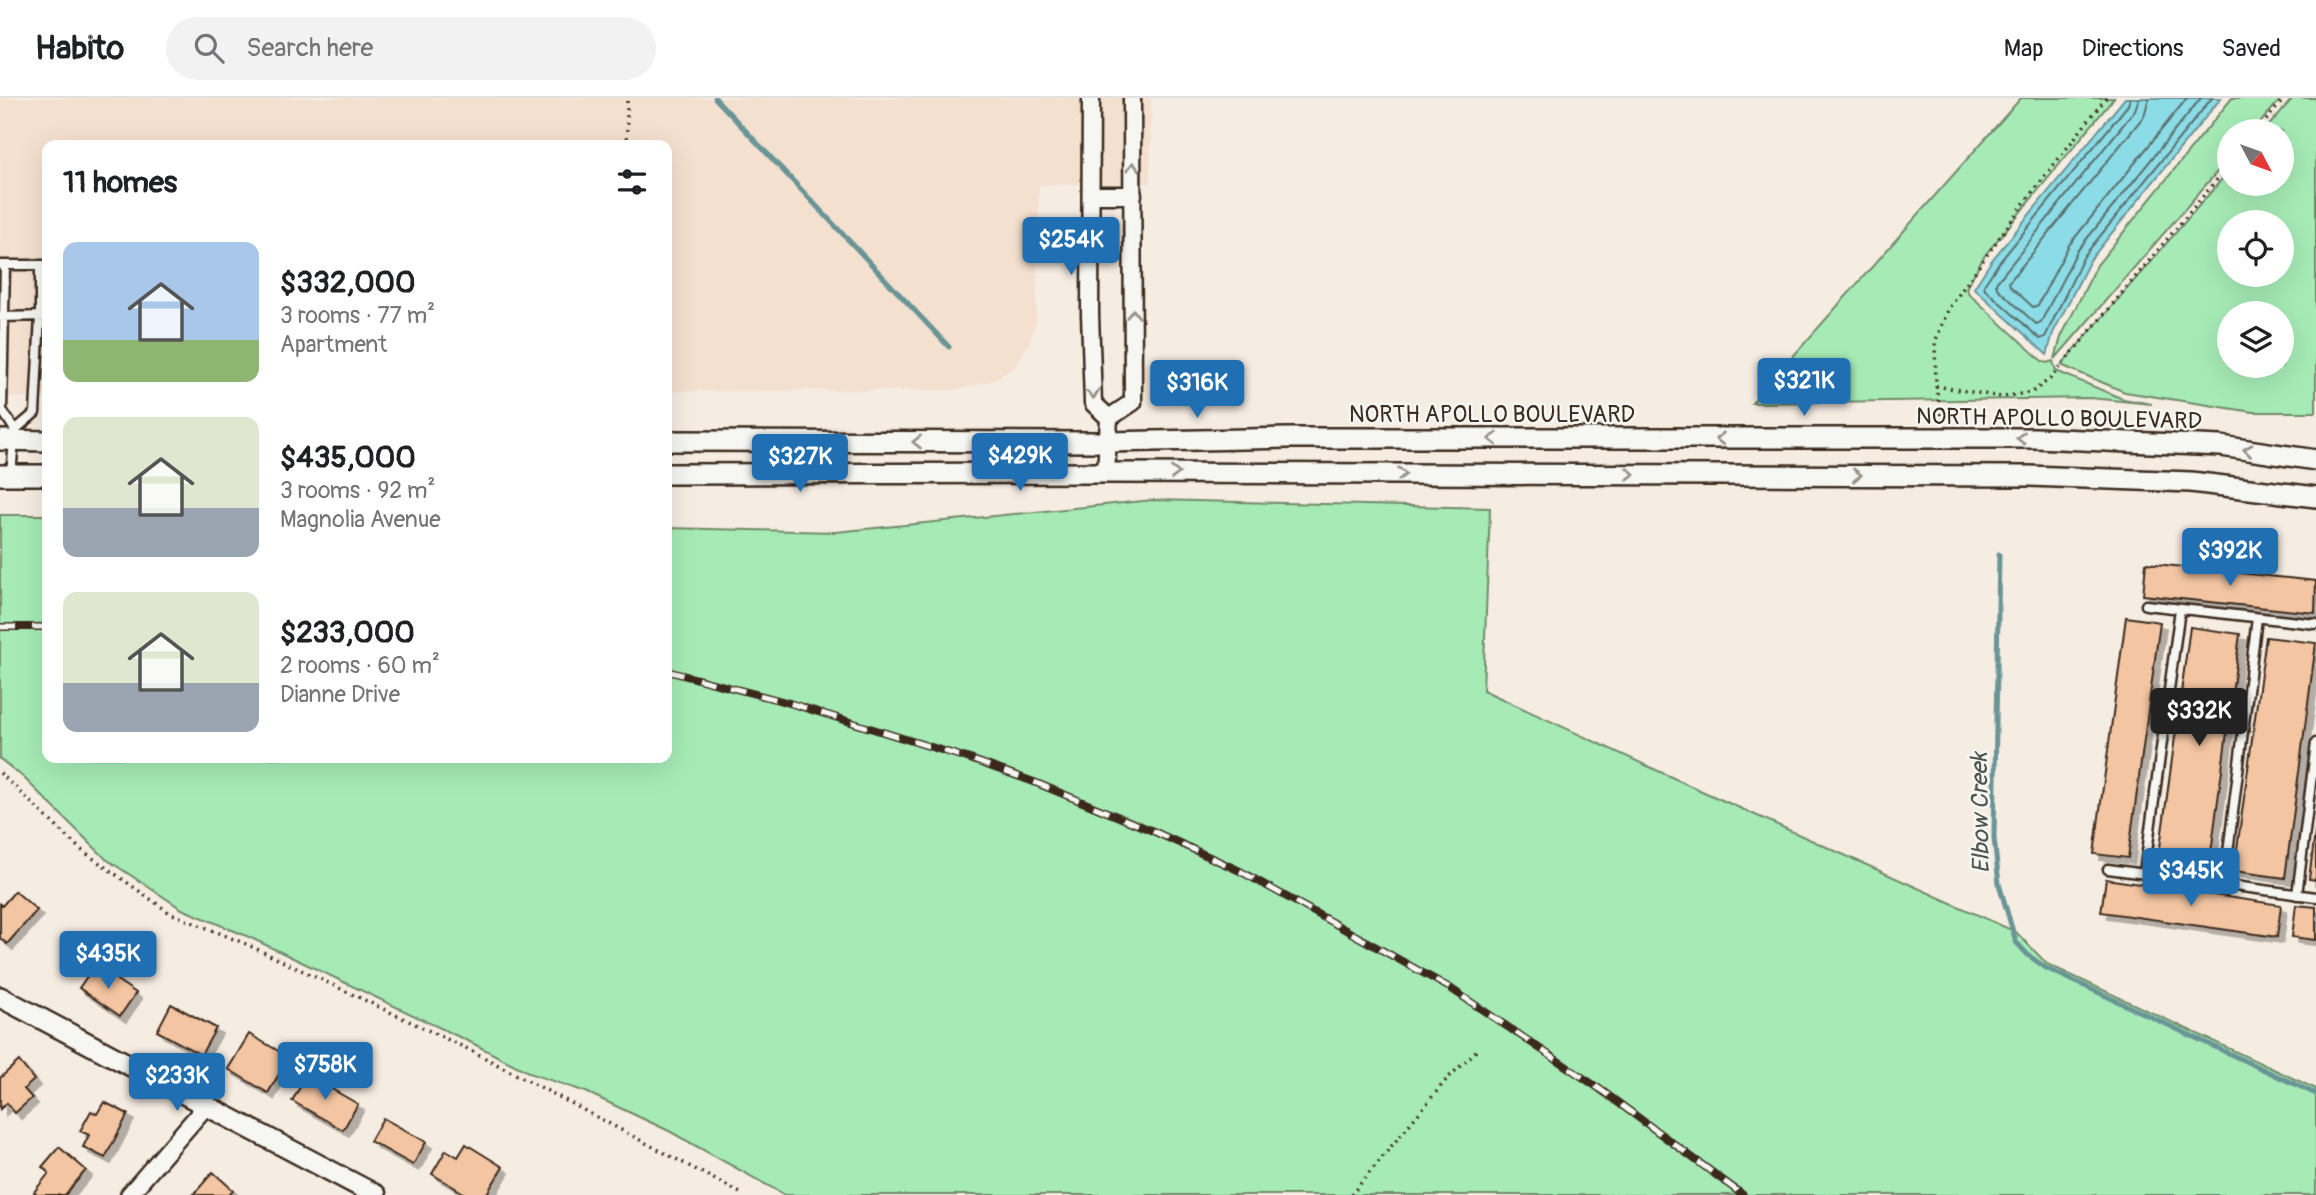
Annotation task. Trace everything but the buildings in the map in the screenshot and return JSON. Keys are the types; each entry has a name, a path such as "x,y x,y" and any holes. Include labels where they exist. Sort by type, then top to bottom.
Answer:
{"street":[{"path":"1091,98 1090,314 1093,403 1109,418 1106,473"},
{"path":"1109,418 1133,402 1132,98"},
{"path":"1091,195 1133,195"},
{"path":"9,437 42,440"},
{"name":"NORTH APOLLO BOULEVARD","path":"672,442 1108,442 1288,438 2035,438 2221,446 2316,460"},
{"path":"672,474 2029,475 2191,482 2316,497"},
{"path":"6,475 42,475"},
{"path":"2,1001 376,1195"},
{"path":"129,1195 206,1106"}],"lane":[{"path":"6,475 9,437 2,410 3,265 42,265"},
{"path":"2,317 42,316"},
{"path":"9,437 35,413 42,338"},
{"path":"2146,605 2316,624"},
{"path":"2144,874 2180,609"},
{"path":"2224,885 2257,618"},
{"path":"2297,895 2316,743"},
{"path":"2108,869 2316,897"}],"path":[{"path":"627,98 627,140"},
{"path":"1944,438 1936,386 1935,342 1949,308 2024,203 2106,98"},
{"path":"2267,119 2285,98"},
{"path":"1936,386 2002,397 2032,393 2050,379 2217,180"},
{"path":"0,773 80,849 170,913 246,944 472,1051 744,1195"},
{"path":"1351,1195 1447,1079 1477,1050"}],"shaded area":[{"path":"0,98 1151,98 1150,183 1039,185 1036,322 1029,343 1015,366 994,380 955,390 672,391 672,140 42,140 42,397 0,397"}],"green space":[{"path":"2021,98 2114,98 1985,255 1966,288 1969,294 2042,361 2053,361 2056,371 2123,399 2152,404 2090,398 1752,403"},
{"path":"2232,98 2282,98 2264,119 2217,119 2217,172 2055,359 2061,337 2097,265"},
{"path":"2293,98 2316,98 2316,412 2253,412 2125,392 2061,365 2217,185 2217,196 2294,196 2294,119 2275,119"},
{"path":"1153,500 1490,508 1483,690 2016,932 2047,964 2316,1089 2316,1195 785,1195 669,1131 586,1092 532,1074 249,937 182,909 106,859 23,777 0,759 0,515 42,515 42,763 672,763 672,528 836,532"}],"water":[{"path":"2125,98 2221,98 2090,260 2053,333 2047,355 1974,288 1992,260"}],"waterway":[{"path":"715,98 949,347"},
{"name":"Elbow Creek","path":"1999,554 1994,838 1999,884 2016,942 2046,968 2316,1094"}],"railway":[{"path":"0,627 42,627"},
{"path":"672,672 786,702 970,759 1153,831 1240,871 1450,988 1597,1087 1743,1195"}]}
